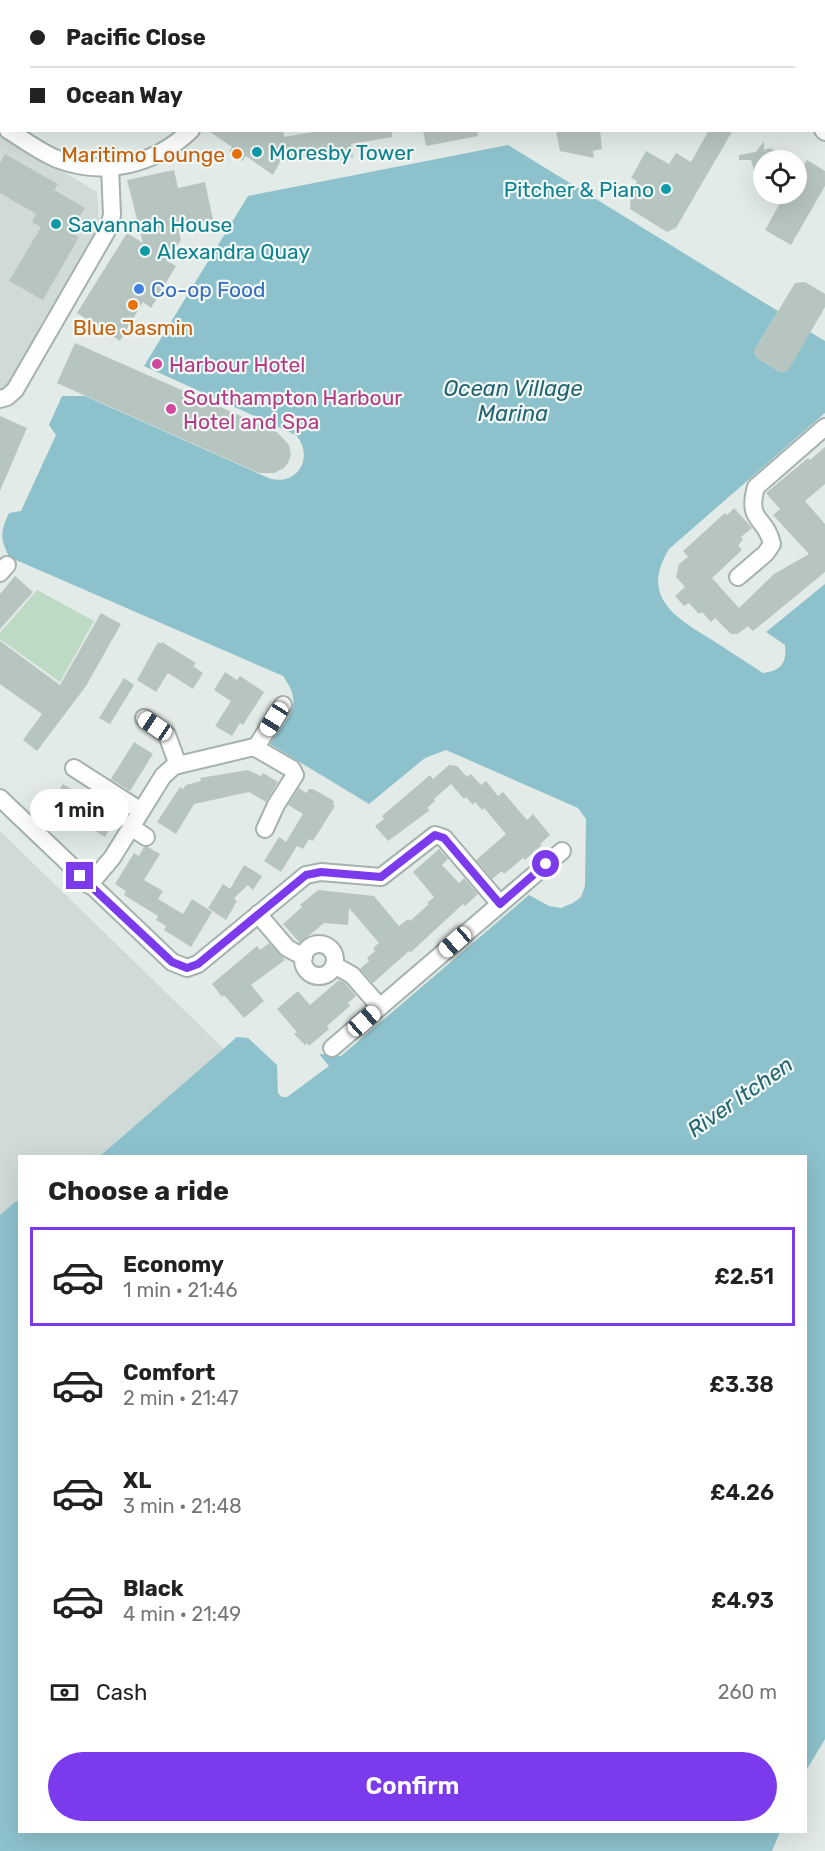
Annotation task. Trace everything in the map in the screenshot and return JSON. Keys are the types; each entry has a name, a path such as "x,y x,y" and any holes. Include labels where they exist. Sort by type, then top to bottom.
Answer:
{"street":[{"path":"11,132 55,158 84,166 110,167 131,165 151,158 171,147 188,132"},
{"path":"0,399 7,397 15,390 108,229 112,215 110,167"},
{"path":"738,577 766,553 772,544 770,533 754,515 752,501 756,488 825,427"},
{"path":"89,885 112,858 166,771 178,765 256,747 283,705"},
{"path":"144,718 167,735 178,765"},
{"path":"256,747 295,773 266,829"},
{"path":"74,768 141,811"},
{"path":"0,798 89,885 172,962 183,968 191,968 198,964 301,879 321,872 384,876 435,835 444,838 500,904"},
{"path":"131,827 146,837"},
{"path":"332,1048 562,851"},
{"path":"258,914 287,948 304,957"},
{"path":"323,945 332,950 334,965 325,976 314,976 304,966 304,957 312,946 323,945"},
{"path":"334,965 352,975 380,1007"}],"shaded area":[{"path":"0,133 97,192 99,226 9,387 0,392"},
{"path":"0,831 224,1049 101,1155 18,1155 18,1201 0,1215"}],"green space":[{"path":"37,590 94,621 60,682 0,639 0,633"}],"water":[{"name":"Ocean Village Marina","path":"508,145 778,311 754,351 756,357 780,372 787,371 810,332 825,341 825,413 669,549 661,565 658,579 660,592 665,602 683,621 763,673 778,668 785,657 785,645 766,632 825,584 825,1739 807,1769 807,1155 101,1155 237,1037 248,1038 277,1065 278,1093 282,1097 287,1097 329,1066 319,1054 341,1056 529,895 549,906 561,908 581,897 585,886 586,819 578,808 446,750 425,758 369,804 270,744 292,711 293,696 283,676 9,557 3,540 4,526 9,513 21,511 56,435 49,425 62,396 85,396 271,479 289,478 301,467 304,452 296,435 144,366 248,196"},
{"path":"18,1201 18,1833 780,1833 772,1851 0,1851 0,1215"}],"building":[{"path":"210,132 283,132 284,137 313,132 392,132 392,137 351,144 353,157 337,160 335,152 280,162 273,175 246,156 242,161 229,152 232,147"},
{"path":"423,132 477,132 478,136 426,146"},
{"path":"556,132 600,132 602,149 593,151 594,158 560,151"},
{"name":"Pitcher & Piano","path":"708,132 732,132 676,228 667,232 630,209 631,194 637,181 631,178 646,151 669,164 676,153 691,162"},
{"path":"764,141 764,150 757,150"},
{"path":"753,153 753,167 751,160 739,160 739,155"},
{"name":"Savannah House","path":"5,154 58,184 54,190 85,208 71,232 79,237 43,300 9,281 41,227 32,222 36,214 0,193 0,163"},
{"path":"807,160 825,171 825,186 791,245 765,230 779,204 807,204"},
{"name":"Alexandra Quay","path":"174,170 178,188 205,182 213,220 178,226 181,240 167,261 176,266 151,308 143,302 120,341 77,313 127,233 143,243 127,180"},
{"path":"805,282 825,294 825,307 788,371 780,372 756,357 754,351 795,283"},
{"name":"Southampton Harbour Hotel and Spa","path":"75,343 277,432 289,445 291,455 288,463 274,473 259,473 57,383"},
{"path":"0,416 27,428 0,491"},
{"path":"825,447 825,484 805,501 825,524 825,572 753,631 748,626 738,634 731,634 715,618 711,622 689,603 684,606 675,596 685,587 676,577 679,564 688,557 683,551 725,513 727,515 734,508 752,528 741,537 743,540 738,545 742,550 712,578 739,608 774,574 809,554 773,515 780,509 766,493"},
{"path":"15,576 33,592 0,629 0,594"},
{"path":"101,613 121,624 86,686 37,751 23,740 42,714 0,684 0,641 60,685"},
{"path":"158,642 161,644 162,642 196,663 193,666 203,673 193,689 168,673 156,692 137,680"},
{"path":"225,672 237,680 240,676 264,692 243,725 240,723 232,736 215,726 231,701 214,690"},
{"path":"124,678 134,685 110,724 99,718"},
{"path":"134,742 153,754 130,791 111,779"},
{"path":"449,765 457,766 467,777 471,774 481,785 486,781 498,796 503,792 527,820 533,814 550,835 525,860 523,858 504,874 502,871 492,879 476,860 506,834 484,808 482,810 475,802 473,805 466,797 464,799 451,784 434,799 435,801 427,808 430,810 388,841 375,826 384,819 382,816 430,775 433,779"},
{"path":"247,770 261,776 263,773 278,782 266,802 249,792 194,804 176,834 157,822 180,787 183,789 186,785 201,781 200,778"},
{"path":"63,784 117,817 105,837 51,804"},
{"path":"299,788 306,793 309,789 313,789 334,801 335,806 313,841 309,839 303,849 297,846 281,872 264,861 279,837 286,842 303,814 288,805"},
{"path":"144,847 160,854 144,880 163,891 158,899 183,914 192,899 212,912 191,947 164,930 166,926 156,920 158,916 124,895 126,891 115,884 134,853 139,856"},
{"path":"439,849 448,859 442,865 459,883 464,878 478,894 465,906 463,904 410,953 409,951 373,983 360,969 369,961 367,958 375,951 373,948 379,943 349,908 348,925 324,923 300,943 283,924 318,890 374,896 399,926 408,919 410,921 434,897 413,872"},
{"path":"244,865 262,876 253,890 248,885 234,898 237,901 226,920 208,908 223,884 230,889"},
{"path":"269,943 285,960 251,985 264,1001 244,1018 212,984 257,946 260,950"},
{"path":"339,980 345,983 356,996 348,1003 350,1006 327,1026 329,1029 309,1046 307,1043 305,1045 294,1034 297,1032 277,1009 298,991 310,1005"}],"place":[{"name":"Moresby Tower","path":"257,152"},
{"name":"Maritimo Lounge","path":"237,154"},
{"name":"Pitcher & Piano","path":"666,189"},
{"name":"Savannah House","path":"56,224"},
{"name":"Alexandra Quay","path":"145,251"},
{"name":"Co-op Food","path":"139,289"},
{"name":"Blue Jasmin","path":"133,305"},
{"name":"Harbour Hotel","path":"157,364"},
{"name":"Southampton Harbour Hotel and Spa","path":"171,409"}],"route":[{"path":"80,876 175,965 187,968 195,967 306,875 321,872 381,877 387,875 435,835 444,838 500,904 546,864"}],"water label":[{"name":"River Itchen","path":"740,1097"}]}
